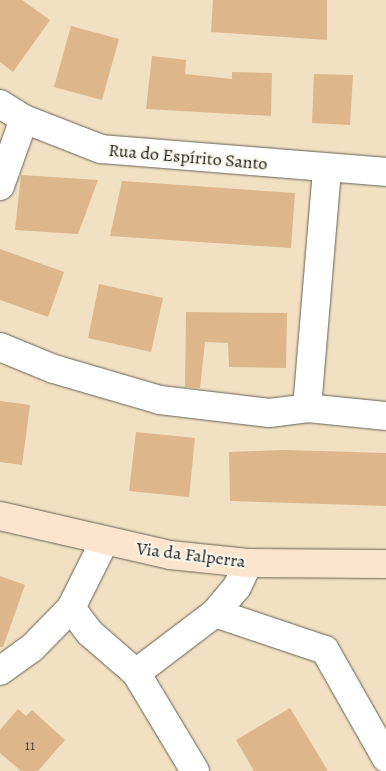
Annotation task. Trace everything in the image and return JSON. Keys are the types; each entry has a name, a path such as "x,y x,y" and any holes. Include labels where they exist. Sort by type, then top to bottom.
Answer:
{"main road":[{"name":"Via da Falperra","path":"0,516 104,542 248,563 386,564"}],"street":[{"name":"Rua do Espírito Santo","path":"0,104 24,119 101,149 327,170 386,172"},
{"path":"0,186 24,119"},
{"path":"307,408 327,170"},
{"path":"0,347 54,369 160,400 270,413 307,408 386,416"},
{"path":"0,671 32,648 71,608 104,542"},
{"path":"136,673 214,613 237,587 248,563"},
{"path":"71,608 90,633 136,673 195,771"},
{"path":"214,613 325,650 386,758"}],"building":[{"path":"0,0 22,0 50,20 13,72 0,62"},
{"path":"213,0 327,0 327,40 211,32"},
{"path":"71,26 119,39 102,100 54,87"},
{"path":"152,56 186,60 185,74 232,79 232,72 272,73 271,116 146,109"},
{"path":"314,74 353,75 350,125 312,123"},
{"path":"21,175 98,180 78,234 15,230"},
{"path":"122,181 295,193 291,248 110,236"},
{"path":"0,249 64,272 48,317 0,300"},
{"path":"99,284 163,298 151,352 88,338"},
{"path":"186,312 287,313 286,368 229,367 228,343 205,342 200,388 185,387"},
{"path":"0,401 30,405 22,465 0,462"},
{"path":"136,432 195,438 189,497 129,491"},
{"path":"286,450 386,453 386,506 230,501 229,452"},
{"path":"0,576 25,585 3,647 0,647"},
{"path":"290,708 328,771 254,771 236,740"},
{"path":"18,709 26,716 32,710 65,740 38,771 21,771 0,753 0,730"}]}
